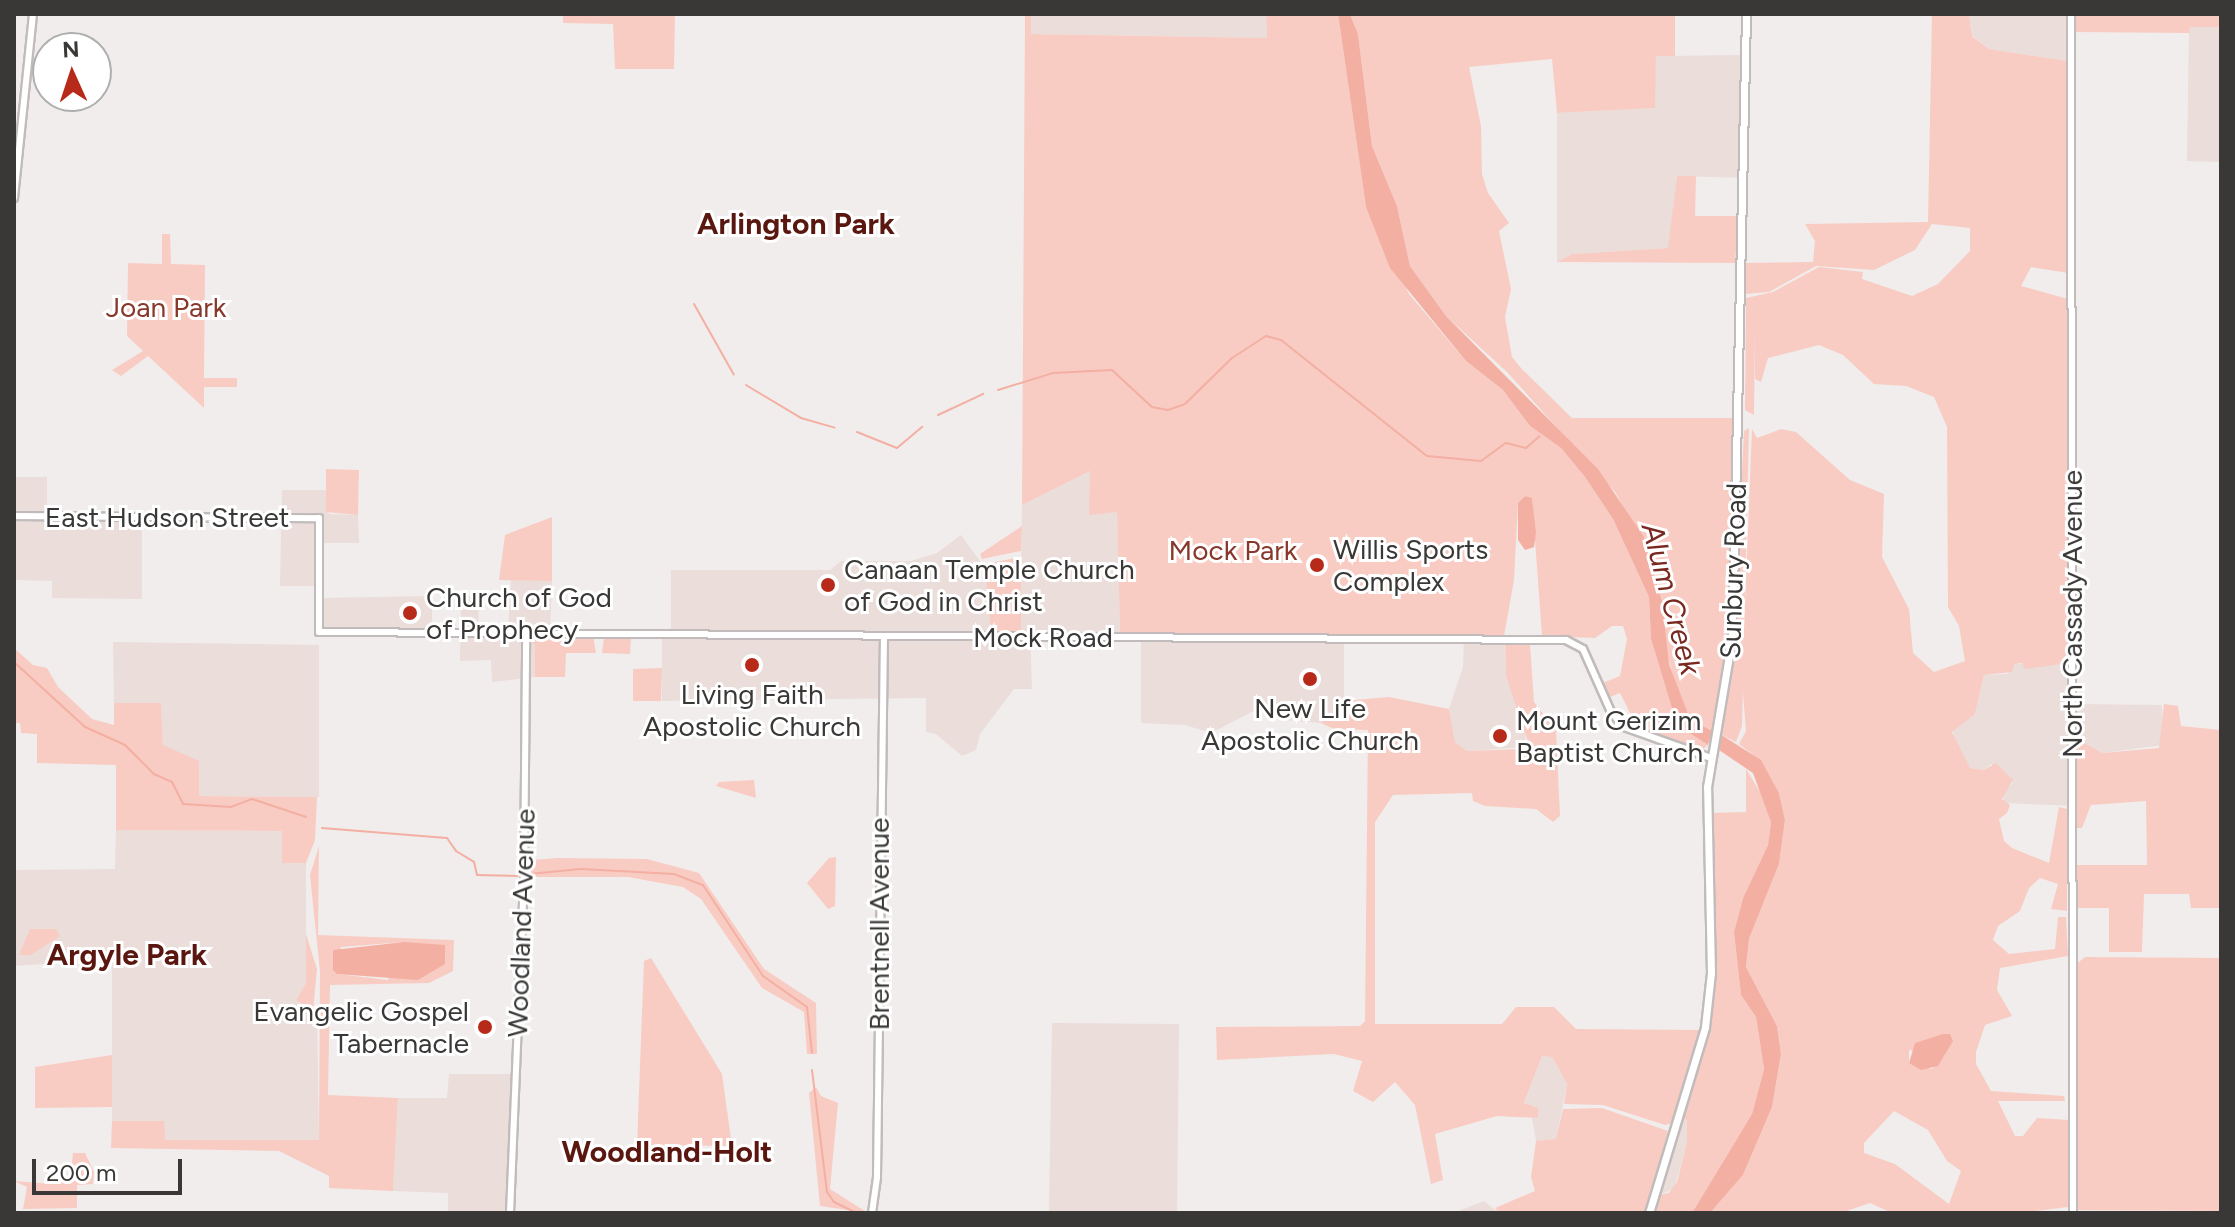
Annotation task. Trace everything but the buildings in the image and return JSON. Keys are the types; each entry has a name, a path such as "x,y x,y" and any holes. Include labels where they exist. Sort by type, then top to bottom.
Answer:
{"main road":[{"path":"14,198 33,14"},
{"name":"Sunbury Road","path":"1649,1213 1707,1016 1713,926 1707,815 1712,756 1721,715 1732,621 1746,14"},
{"name":"North Cassady Avenue","path":"2071,14 2073,1213"},
{"name":"East Hudson Street","path":"14,516 319,518 319,632"},
{"name":"Mock Road","path":"319,632 1566,640 1583,649 1611,712 1624,727 1712,756"},
{"name":"Woodland Avenue","path":"510,1213 524,871 526,634"},
{"name":"Brentnell Avenue","path":"872,1213 877,1177 884,636"}],"shaded area":[{"path":"1031,14 1266,14 1267,38 1031,34"},
{"path":"1338,14 1350,14 1358,34 1372,146 1397,206 1410,266 1446,316 1598,469 1644,537 1662,601 1669,664 1690,719 1712,731 1708,745 1677,725 1651,639 1649,597 1613,519 1585,477 1561,448 1530,426 1503,390 1466,361 1390,268 1366,207"},
{"path":"1969,14 2072,14 2067,61 1989,49 1972,35"},
{"path":"2189,27 2221,27 2221,232 2220,162 2187,161"},
{"path":"1746,55 1747,178 1677,176 1669,248 1572,254 1557,262 1557,113 1654,108 1656,56"},
{"path":"1090,471 1117,512 1120,634 1030,634 1032,689 1014,689 980,734 976,750 962,756 936,734 926,732 926,698 662,701 662,632 671,628 671,570 830,570 841,561 911,561 937,553 961,535 988,572 990,622 1020,634 1022,505"},
{"path":"14,477 47,477 47,516 142,516 142,599 52,598 52,581 14,580"},
{"path":"282,490 326,490 329,514 358,515 359,543 320,543 320,586 280,586"},
{"path":"1525,496 1532,498 1536,533 1534,547 1525,550 1518,540 1518,503"},
{"path":"511,580 552,581 550,636 535,644 535,677 492,682 491,660 460,661 461,595 479,596 478,632 508,632"},
{"path":"432,596 432,632 319,633 320,598"},
{"path":"1141,634 1344,636 1344,701 1321,723 1285,720 1267,704 1211,733 1185,725 1141,723"},
{"path":"1464,636 1504,636 1506,676 1524,721 1526,747 1467,751 1455,742 1449,709 1463,667"},
{"path":"113,642 319,645 319,797 199,796 163,745 161,703 114,703"},
{"path":"2075,662 2075,704 2162,705 2163,745 2102,753 2075,746 2076,806 2004,803 2003,793 2013,783 1991,764 1984,770 1970,768 1953,740 1954,727 1975,714 1984,675 2007,674 2013,664"},
{"path":"1720,734 1761,760 1779,793 1785,820 1779,864 1749,939 1746,967 1777,1026 1781,1054 1772,1107 1743,1175 1710,1213 1692,1213 1752,1114 1764,1069 1756,1017 1741,995 1734,932 1743,898 1768,845 1771,822 1753,773 1716,748"},
{"path":"116,830 282,831 282,863 306,863 306,983 296,1000 317,1013 319,1141 164,1140 164,1121 112,1121 112,959 14,966 14,870 115,869"},
{"path":"404,942 445,945 445,964 418,980 337,974 333,970 333,950"},
{"path":"1052,1023 1179,1024 1177,1213 1049,1213"},
{"path":"1950,1034 1953,1041 1938,1066 1921,1070 1909,1063 1915,1043"},
{"path":"1542,1056 1552,1057 1567,1084 1556,1140 1536,1141 1532,1118 1538,1118 1524,1104"},
{"path":"449,1074 515,1074 510,1213 448,1213 448,1193 393,1191 398,1098 447,1098"},
{"path":"1676,1116 1687,1120 1687,1143 1674,1189 1658,1195"},
{"path":"1484,1201 1499,1213 1454,1213"}],"green space":[{"path":"563,14 675,14 674,69 615,69 613,24 563,23"},
{"name":"Mock Park","path":"1025,14 1031,14 1031,34 1267,38 1266,14 1338,14 1366,207 1409,294 1466,361 1503,390 1530,426 1561,448 1613,519 1649,597 1651,639 1677,725 1708,745 1703,749 1639,731 1620,693 1607,698 1600,684 1620,676 1627,639 1623,626 1612,626 1595,638 1542,636 1532,499 1525,496 1518,503 1514,580 1504,636 1120,634 1117,512 1089,515 1090,471 1022,505"},
{"path":"1350,14 1675,14 1675,56 1656,56 1655,108 1557,113 1552,59 1469,67 1481,126 1482,174 1488,193 1509,223 1499,231 1511,289 1505,317 1512,357 1572,418 1736,418 1729,643 1712,731 1690,719 1682,705 1662,638 1662,601 1651,556 1615,492 1507,372 1446,316 1410,266 1397,206 1372,146 1358,34"},
{"path":"1932,14 1969,14 1972,36 1989,49 2067,61 2068,273 2031,267 2021,286 2068,299 2069,663 2025,669 2022,663 2014,664 2012,672 1984,675 1975,714 1952,732 1970,768 1984,770 1996,763 2013,780 2002,799 2010,805 2007,813 1999,819 2004,841 2012,848 2049,863 2059,807 2067,809 2067,911 2051,909 2058,884 2040,878 2029,888 2020,911 1998,926 1993,940 2009,954 2055,949 2058,917 2066,917 2068,956 2000,968 1997,990 2012,1016 1985,1025 1976,1052 1976,1064 1991,1091 2064,1096 2065,1101 1998,1101 2015,1136 2023,1136 2037,1118 2069,1120 2068,1207 2020,1213 1892,1213 1870,1203 1841,1213 1710,1213 1743,1175 1772,1107 1781,1054 1777,1026 1746,967 1749,939 1779,864 1785,820 1779,793 1761,761 1739,744 1746,731 1742,681 1752,429 1757,438 1781,429 1796,432 1850,480 1884,494 1882,557 1909,609 1913,653 1934,672 1965,661 1959,626 1948,607 1947,427 1934,397 1906,386 1874,384 1843,355 1819,345 1768,358 1761,382 1755,379 1755,329 1754,415 1745,410 1746,298 1773,292 1819,267 1863,272 1862,279 1912,296 1938,284 1970,251 1970,228 1932,224 1915,250 1874,270 1816,266 1769,292 1746,294 1746,263 1813,262 1815,241 1805,224 1928,222","holes":["1909,1050 1945,1055 1932,1069 1909,1063","1894,1111 1928,1130 1947,1161 1961,1171 1949,1204 1895,1164 1864,1153 1864,1143"]},
{"path":"2072,14 2221,14 2221,27 2190,27 2189,33 2072,32"},
{"path":"1677,176 1696,176 1695,216 1739,216 1735,263 1557,262 1572,254 1668,248"},
{"name":"Joan Park","path":"162,234 170,234 171,264 205,265 204,378 237,378 237,387 204,387 204,408 148,356 121,376 112,370 143,351 127,336 128,263 162,264"},
{"path":"1749,428 1742,726 1736,742 1720,734 1733,663 1744,431"},
{"path":"326,469 359,470 358,515 326,512"},
{"path":"552,517 552,581 499,580 505,535"},
{"path":"1022,526 1021,551 982,559 980,554"},
{"path":"1021,557 1021,634 996,634 990,623 985,564"},
{"path":"537,636 593,636 596,653 566,653 565,677 535,677 535,645 531,641"},
{"path":"631,636 630,654 602,653 604,637"},
{"path":"1505,643 1530,644 1534,702 1556,731 1560,816 1553,822 1536,809 1485,806 1473,801 1472,793 1393,795 1375,822 1375,1024 1502,1024 1516,1007 1554,1007 1576,1029 1700,1030 1674,1123 1665,1125 1603,1105 1564,1104 1567,1084 1552,1057 1542,1056 1524,1103 1538,1108 1538,1118 1497,1116 1435,1134 1443,1180 1431,1184 1415,1105 1395,1082 1373,1102 1353,1091 1362,1061 1334,1054 1217,1060 1216,1027 1360,1026 1365,1021 1368,730 1334,729 1321,723 1344,701 1389,697 1449,709 1455,742 1467,751 1521,749 1528,742 1506,676"},
{"path":"14,648 33,665 47,668 58,687 92,719 114,725 114,703 161,703 163,745 199,761 199,796 317,797 315,840 306,863 282,863 282,831 116,830 116,765 37,763 37,734 21,733 20,723 14,723"},
{"path":"662,668 661,701 633,701 633,669"},
{"path":"2164,704 2178,706 2181,726 2221,730 2221,908 2191,908 2189,894 2144,894 2142,952 2109,952 2109,908 2075,908 2076,865 2147,865 2146,801 2091,805 2082,828 2076,828 2075,746 2084,743 2102,753 2159,748"},
{"path":"1746,769 1768,805 1771,822 1768,845 1743,898 1734,932 1741,995 1756,1017 1764,1069 1752,1114 1692,1213 1653,1213 1658,1195 1669,1193 1677,1182 1687,1142 1687,1120 1681,1118 1711,1007 1715,912 1711,813 1746,812"},
{"path":"754,780 756,798 716,786 719,782"},
{"path":"319,846 318,935 454,940 453,971 429,983 330,985 328,1095 398,1098 393,1191 329,1188 329,1176 279,1151 111,1148 112,1121 164,1121 165,1140 319,1140 320,971 310,875","holes":["404,942 388,980 338,974 341,947"]},
{"path":"836,857 835,906 828,909 807,883 829,858"},
{"path":"647,859 699,873 764,969 816,1003 817,1054 807,1054 804,1012 762,988 701,899 683,887 628,877 530,877 532,860"},
{"path":"30,929 56,929 60,936 31,955 19,955"},
{"path":"306,934 317,969 313,1011 296,1000 306,983"},
{"path":"2085,957 2221,958 2221,1211 2078,1210 2075,965"},
{"path":"651,958 722,1074 732,1146 637,1145 644,961"},
{"path":"112,1055 112,1107 35,1108 35,1067"},
{"path":"816,1087 821,1096 838,1103 830,1189 868,1213 820,1206 809,1093"},
{"path":"1602,1108 1668,1131 1646,1213 1499,1213 1495,1208 1535,1191 1531,1177 1536,1141 1556,1139 1563,1109"},
{"path":"73,1153 85,1153 94,1172 93,1184 77,1185 77,1208 23,1209 27,1187 14,1181 53,1184 70,1180"}],"waterway":[{"path":"694,304 734,375"},
{"path":"998,390 1053,373 1112,370 1152,407 1168,410 1185,404 1232,358 1266,336 1281,340 1427,456 1481,461 1506,443 1526,448 1540,436"},
{"path":"746,385 801,418 835,428"},
{"path":"938,415 983,394"},
{"path":"857,432 897,448 922,427"},
{"path":"14,662 85,727 125,745 154,774 172,782 183,804 231,807 252,799 306,817"},
{"path":"322,828 447,838 456,851 474,862 477,875 518,876"},
{"path":"529,874 581,869 674,874 703,885 763,976 807,1007 812,1053"},
{"path":"812,1070 827,1192 834,1202 857,1213"}],"place":[{"name":"Willis Sports Complex","path":"1317,565"},
{"name":"Canaan Temple Church of God in Christ","path":"828,585"},
{"name":"Church of God of Prophecy","path":"410,613"},
{"name":"Living Faith Apostolic Church","path":"752,665"},
{"name":"New Life Apostolic Church","path":"1310,679"},
{"name":"Mount Gerizim Baptist Church","path":"1500,736"},
{"name":"Evangelic Gospel Tabernacle","path":"485,1027"}],"district":[{"name":"Arlington Park","path":"796,224"},
{"name":"Argyle Park","path":"127,955"},
{"name":"Woodland-Holt","path":"667,1152"}],"water label":[{"name":"Alum Creek","path":"1671,599"}]}
